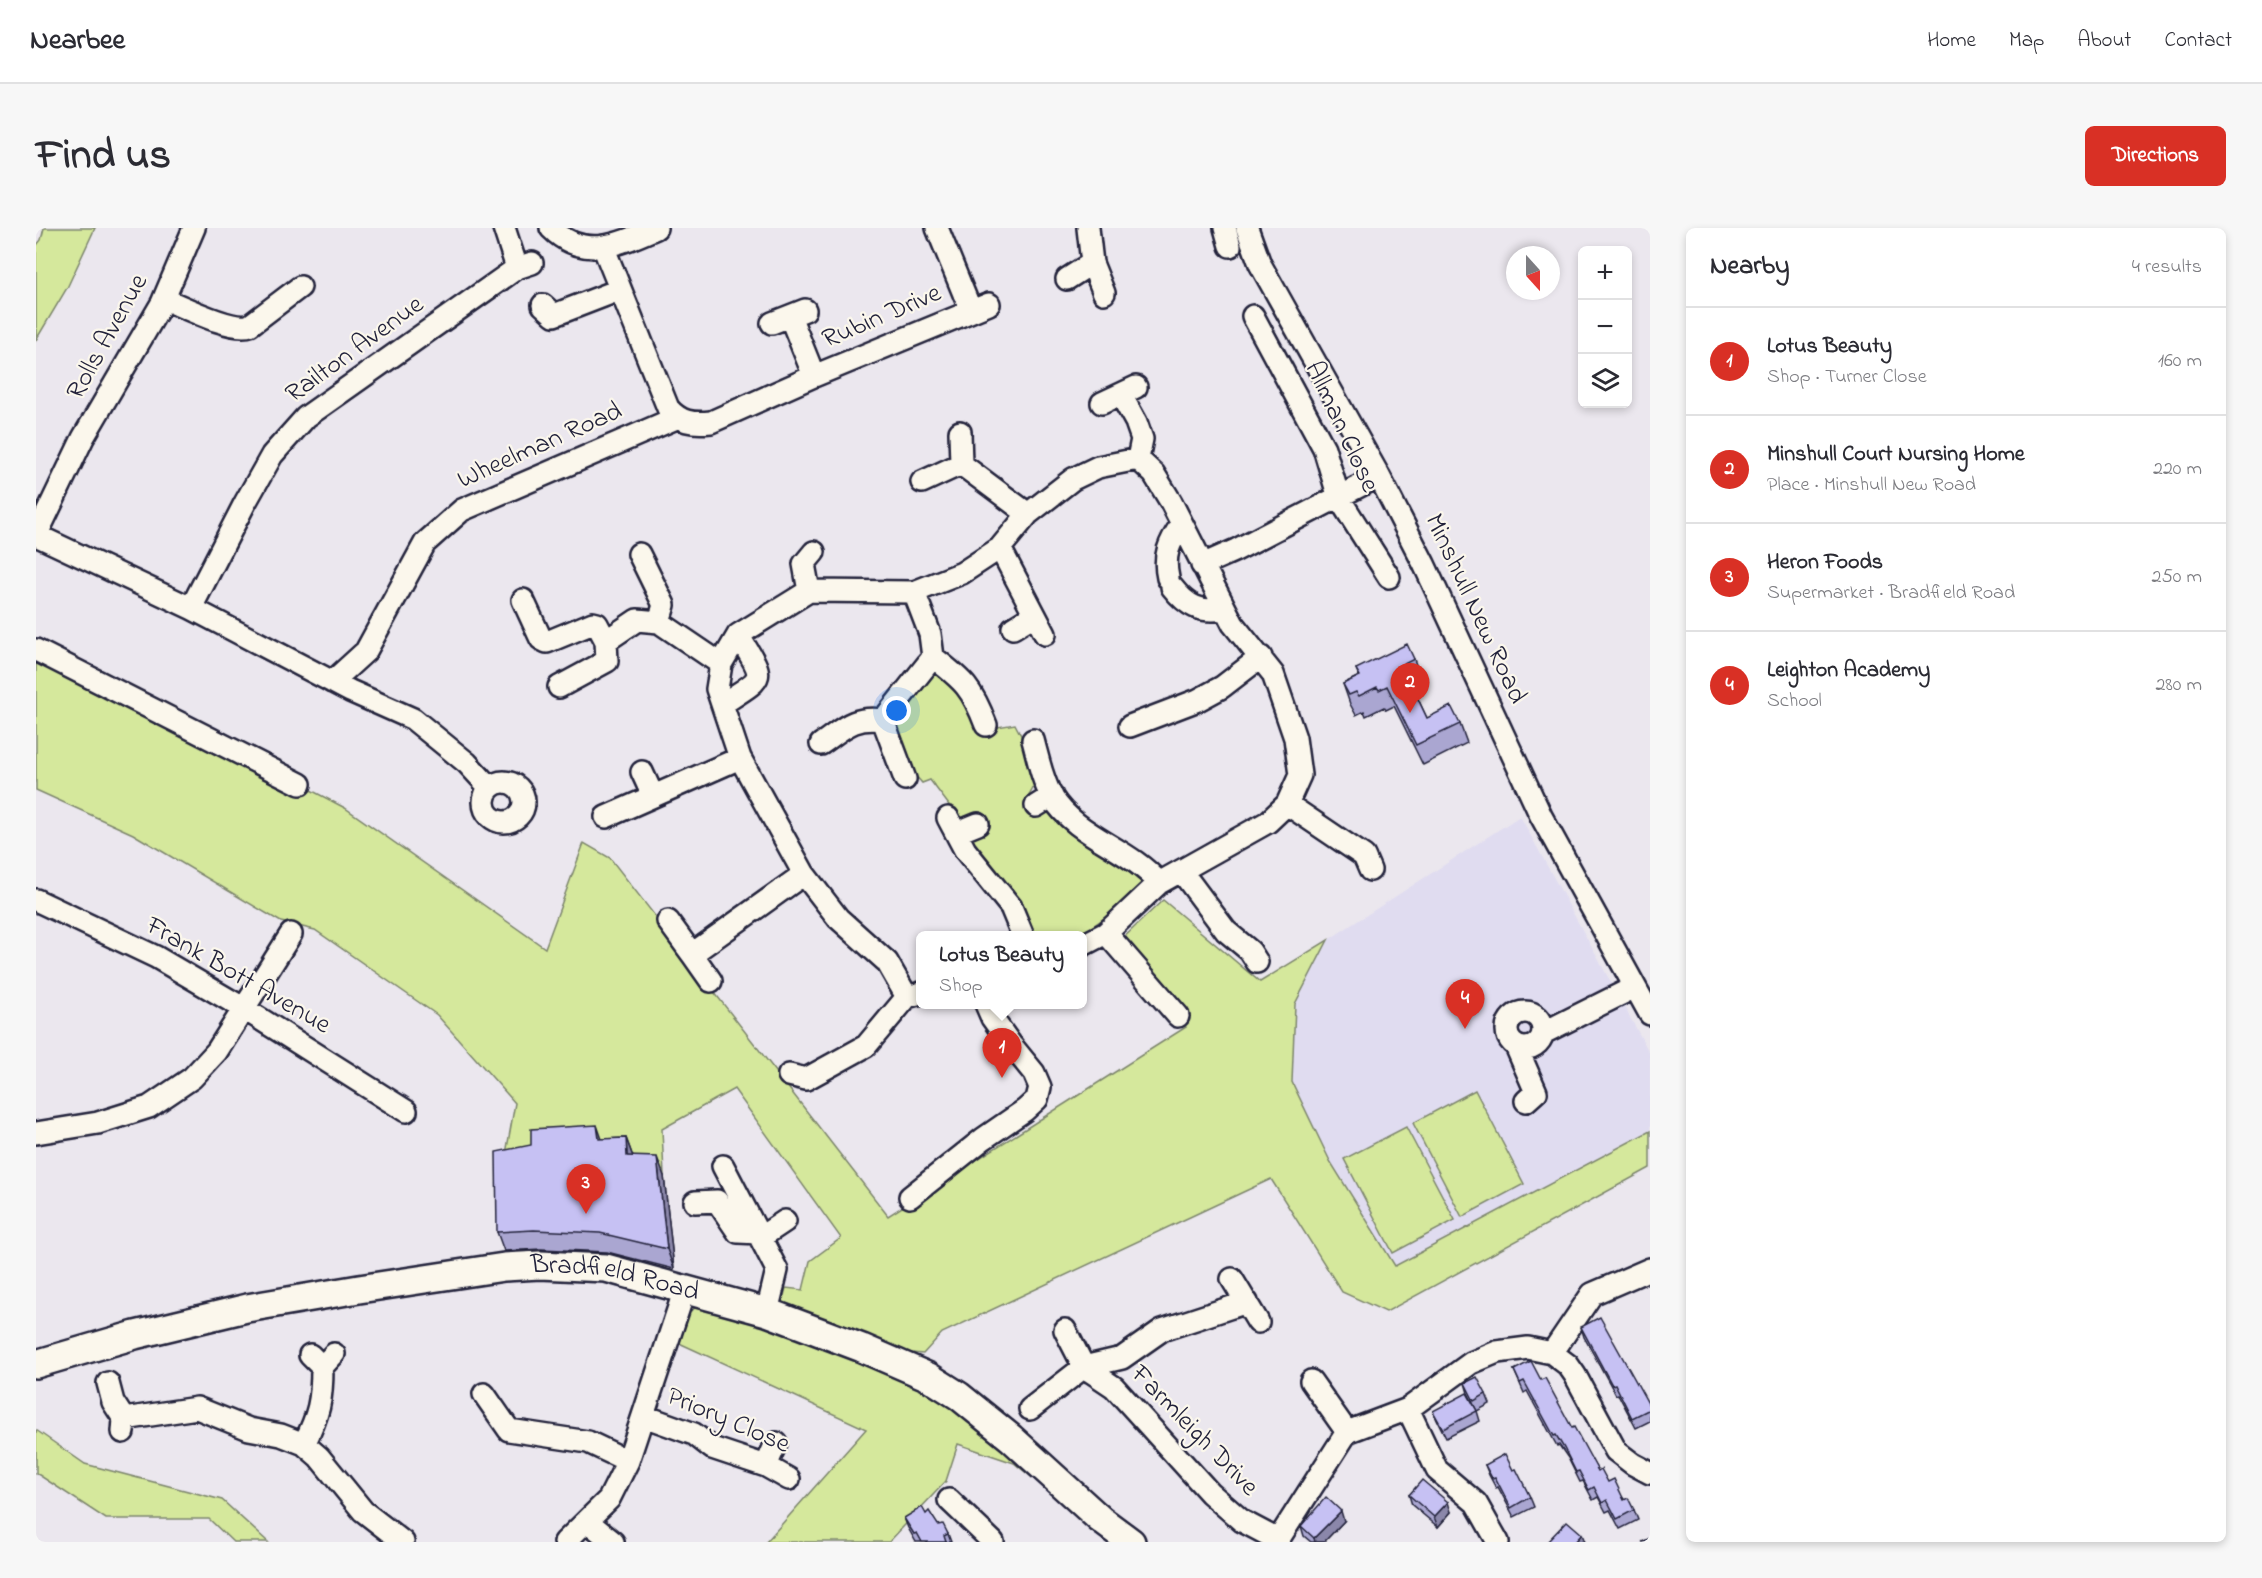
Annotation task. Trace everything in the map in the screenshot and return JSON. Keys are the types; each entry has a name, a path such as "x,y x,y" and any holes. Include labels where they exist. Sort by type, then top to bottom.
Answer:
{"main road":[{"name":"Bradfield Road","path":"36,1364 135,1335 247,1308 504,1267 540,1265 606,1268 766,1312 862,1348 929,1377 959,1396 1011,1438 1100,1519 1131,1542"}],"street":[{"name":"Rolls Avenue","path":"36,535 83,438 164,299 194,228"},
{"name":"Railton Avenue","path":"191,608 272,455 306,417 525,266 504,228"},
{"path":"551,228 567,241 587,247 618,244 656,228"},
{"name":"Rubin Drive","path":"676,418 694,424 711,422 814,376 980,308 937,228"},
{"path":"1088,228 1092,263 1104,293"},
{"name":"Minshull New Road","path":"1247,228 1260,264 1379,476 1424,564 1541,816 1650,1014"},
{"path":"603,246 668,408 676,418"},
{"path":"1067,279 1092,263"},
{"path":"164,299 244,328 300,287"},
{"path":"543,305 554,315 619,290"},
{"path":"789,316 814,376"},
{"name":"Allman Close","path":"1254,326 1324,448 1339,498 1365,553 1389,578"},
{"path":"1119,395 1136,422 1142,439 1138,459"},
{"name":"Wheelman Road","path":"332,681 366,651 424,543 462,510 676,418"},
{"path":"960,432 961,464"},
{"path":"789,1075 806,1079 866,1046 914,995 887,963 838,918 804,874 740,758 717,689 721,664 738,636 809,591 914,592 962,573 1000,548 1028,514 1073,479 1098,467 1138,459"},
{"path":"1087,943 1106,933 1159,883 1268,822 1287,804 1300,775 1295,738 1273,674 1233,624 1154,474 1138,459"},
{"path":"961,464 1028,514"},
{"path":"922,482 961,464"},
{"path":"1202,565 1236,550 1379,476"},
{"path":"1182,524 1171,539 1166,551 1170,583 1188,604 1197,609 1210,611 1224,609"},
{"path":"36,535 191,608 413,720 467,763 490,788"},
{"path":"1000,548 1045,634"},
{"path":"639,554 664,605 659,622"},
{"path":"803,558 809,591"},
{"path":"914,592 930,634 933,657 963,680 977,703 986,725"},
{"path":"523,600 541,639 547,642 592,623 597,624 606,641 607,661 559,687"},
{"path":"1013,628 1034,615"},
{"path":"606,641 637,620 659,622 721,664"},
{"path":"723,704 754,684 758,678 759,671 738,636"},
{"path":"36,650 300,784"},
{"path":"883,720 933,657"},
{"path":"1130,726 1198,700 1261,657"},
{"path":"821,744 851,724 866,718 883,720"},
{"path":"883,720 904,779"},
{"path":"1033,740 1043,776 1044,801 1077,825 1146,868 1159,883"},
{"path":"606,817 740,758"},
{"path":"642,772 653,796"},
{"path":"1287,804 1370,857"},
{"path":"978,824 952,826 964,850 1011,907 1021,931"},
{"path":"1182,872 1226,931 1243,944 1257,962"},
{"path":"692,954 804,874"},
{"name":"Frank Bott Avenue","path":"36,900 156,957 243,1008 406,1111"},
{"path":"668,921 711,981"},
{"path":"1106,933 1178,1016"},
{"path":"36,1133 98,1123 149,1107 192,1078 217,1051 291,934"},
{"path":"1543,1034 1541,1021 1532,1013 1514,1014 1506,1030 1511,1042 1516,1046 1521,1048 1532,1046 1543,1034 1635,987"},
{"path":"910,1197 1036,1099 1040,1087 1034,1073 1012,1046 988,1009"},
{"path":"1516,1046 1536,1092 1526,1101"},
{"path":"723,1166 777,1270 766,1312"},
{"path":"694,1202 717,1201 738,1232 760,1235 785,1221"},
{"path":"1552,1353 1592,1294 1650,1269"},
{"path":"1232,1279 1258,1322"},
{"path":"565,1542 609,1499 628,1461 685,1289"},
{"path":"1030,1409 1084,1366 1122,1358 1162,1329 1247,1302"},
{"name":"Farmleigh Drive","path":"1065,1330 1084,1366 1114,1387 1210,1493 1242,1521 1280,1541 1347,1432"},
{"path":"1311,1381 1347,1432 1407,1409 1471,1363 1497,1352 1528,1348 1552,1353 1573,1371 1616,1451 1650,1473"},
{"path":"304,1444 318,1417 322,1397 322,1359"},
{"path":"108,1383 113,1402 124,1426 177,1409 197,1408 249,1429 281,1435 304,1444 319,1457 363,1511 403,1542"},
{"path":"484,1391 509,1430 588,1442 628,1461"},
{"path":"1407,1409 1437,1470 1476,1503 1508,1541"},
{"name":"Priory Close","path":"644,1416 694,1434 712,1448 766,1466 789,1479"},
{"path":"766,1466 776,1443"},
{"path":"949,1500 989,1541"},
{"path":"587,1521 613,1542"}],"shaded area":[{"path":"1520,816 1650,1054 1650,1131 1395,1266 1330,1161 1292,1082 1295,1004 1328,940"}],"green space":[{"path":"44,228 95,228 67,288 36,340 36,246 41,240"},
{"path":"36,662 304,794 307,788 345,808 545,948 584,843 610,858 888,1216 1186,1027 1120,941 1163,900 1260,982 1328,940 1295,1004 1292,1082 1330,1161 1395,1266 1650,1131 1650,1168 1386,1312 1342,1292 1271,1179 942,1333 923,1354 900,1352 782,1303 786,1288 803,1290 810,1261 841,1238 734,1089 662,1129 664,1176 503,1171 515,1103 437,1015 315,930 281,922 133,834 36,790"},
{"path":"938,670 958,683 980,730 1015,724 1030,753 1035,773 1032,791 1025,800 1030,813 1047,808 1145,877 1144,885 1086,931 1029,931 1013,890 973,850 963,820 958,817 930,780 922,783 902,760 894,715"},
{"path":"1475,1090 1524,1184 1462,1217 1413,1123"},
{"path":"1406,1127 1455,1220 1393,1253 1344,1159"},
{"path":"702,1304 714,1306 882,1366 963,1410 1088,1523 1014,1463 958,1444 946,1481 889,1542 766,1542 866,1429 677,1342 686,1313"},
{"path":"36,1430 85,1464 222,1500 268,1542 233,1542 209,1519 106,1519 36,1473"}],"building":[{"path":"1407,644 1414,659 1402,665 1427,718 1451,706 1460,724 1416,745 1387,686 1379,690 1377,687 1359,696 1356,692 1349,695 1343,684 1360,676 1356,669"},
{"path":"597,1125 599,1139 626,1138 627,1156 657,1157 667,1249 600,1233 534,1230 497,1232 496,1152 531,1145 531,1129"},
{"path":"1600,1317 1650,1407 1632,1418 1581,1327"},
{"path":"1531,1361 1541,1380 1545,1378 1598,1471 1601,1469 1608,1482 1614,1479 1624,1500 1628,1498 1634,1510 1617,1519 1607,1500 1602,1503 1594,1487 1589,1490 1579,1471 1576,1472 1524,1381 1520,1383 1514,1370"},
{"path":"1477,1377 1486,1394 1474,1401 1465,1383"},
{"path":"1467,1393 1477,1411 1443,1429 1433,1411"},
{"path":"1505,1454 1513,1470 1516,1469 1530,1497 1511,1508 1495,1477 1492,1478 1485,1465"},
{"path":"1422,1480 1448,1502 1434,1517 1409,1495"},
{"path":"1326,1497 1341,1511 1314,1538 1301,1526"},
{"path":"922,1507 926,1514 929,1511 938,1525 943,1524 948,1534 944,1536 946,1542 922,1542 917,1533 914,1534 904,1518"},
{"path":"1567,1521 1582,1534 1575,1542 1547,1542"}],"place":[{"name":"Minshull Court Nursing Home","path":"1410,713"},
{"name":"Leighton Academy","path":"1465,1029"},
{"name":"Lotus Beauty","path":"1002,1078"},
{"name":"Heron Foods","path":"586,1214"}]}
